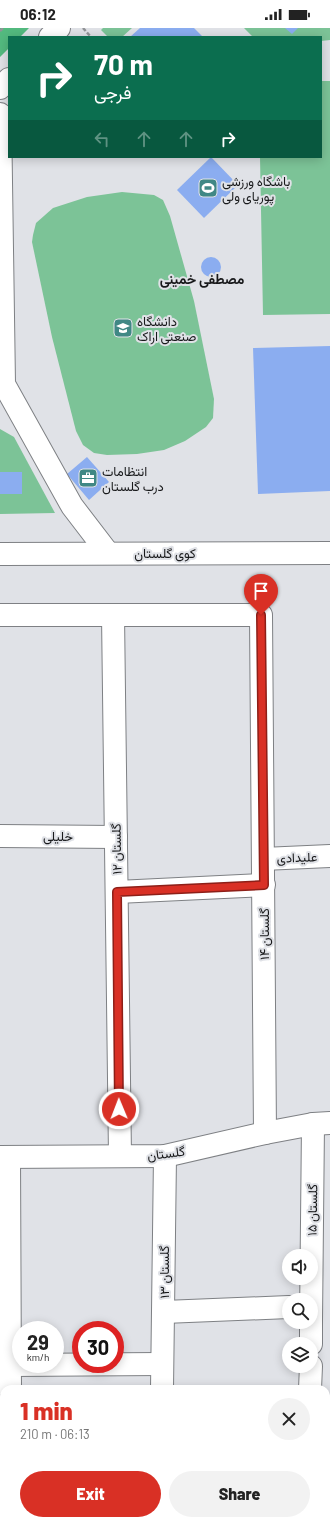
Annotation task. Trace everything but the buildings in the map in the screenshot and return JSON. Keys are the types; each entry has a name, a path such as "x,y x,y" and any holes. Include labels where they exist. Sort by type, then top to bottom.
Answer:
{"street":[{"path":"51,36 59,28"},
{"path":"0,88 8,80"},
{"path":"0,114 1,384 72,506 108,553"},
{"name":"کوی گلستان","path":"0,554 330,553"},
{"path":"0,615 113,615"},
{"name":"گلستان ۱۴","path":"113,615 261,615 265,1133"},
{"name":"گلستان ۱۲","path":"113,615 120,1156"},
{"name":"خلیلی","path":"0,836 116,836"},
{"name":"علیدادی","path":"263,858 330,856"},
{"path":"117,892 264,885"},
{"name":"گلستان","path":"5,1157 165,1156 265,1133 322,1124"},
{"name":"گلستان ۱۵","path":"312,1293 322,1124"},
{"name":"گلستان ۱۳","path":"162,1385 165,1156"},
{"path":"5,1157 5,1312 10,1365 10,1385"},
{"path":"164,1312 282,1307"},
{"path":"10,1365 162,1364"},
{"path":"310,1385 311,1373"}],"path":[{"path":"0,31 3,28"},
{"path":"83,28 90,36"}],"green space":[{"path":"0,28 29,28 21,36 8,36 8,49 0,57"},
{"path":"103,28 132,28 123,36 107,36 101,30"},
{"path":"244,28 330,28 330,40 322,41 322,36 252,36"},
{"path":"322,81 330,81 330,314 263,315 260,158 322,158"},
{"path":"122,192 154,195 163,200 170,216 194,301 214,399 213,418 206,427 185,441 164,450 137,454 107,455 94,453 83,445 76,431 52,337 32,242 36,223 53,208 87,197"},
{"path":"0,429 14,437 55,513 0,514"}],"place":[{"name":"باشگاه ورزشی پوریای ولی","path":"208,188"},
{"name":"دانشگاه صنعتی اراک","path":"123,328"},
{"name":"انتظامات درب گلستان","path":"88,478"}],"district":[{"name":"مصطفی خمینی","path":"202,279"}],"route":[{"path":"119,1109 117,892 264,885 261,615"}]}
